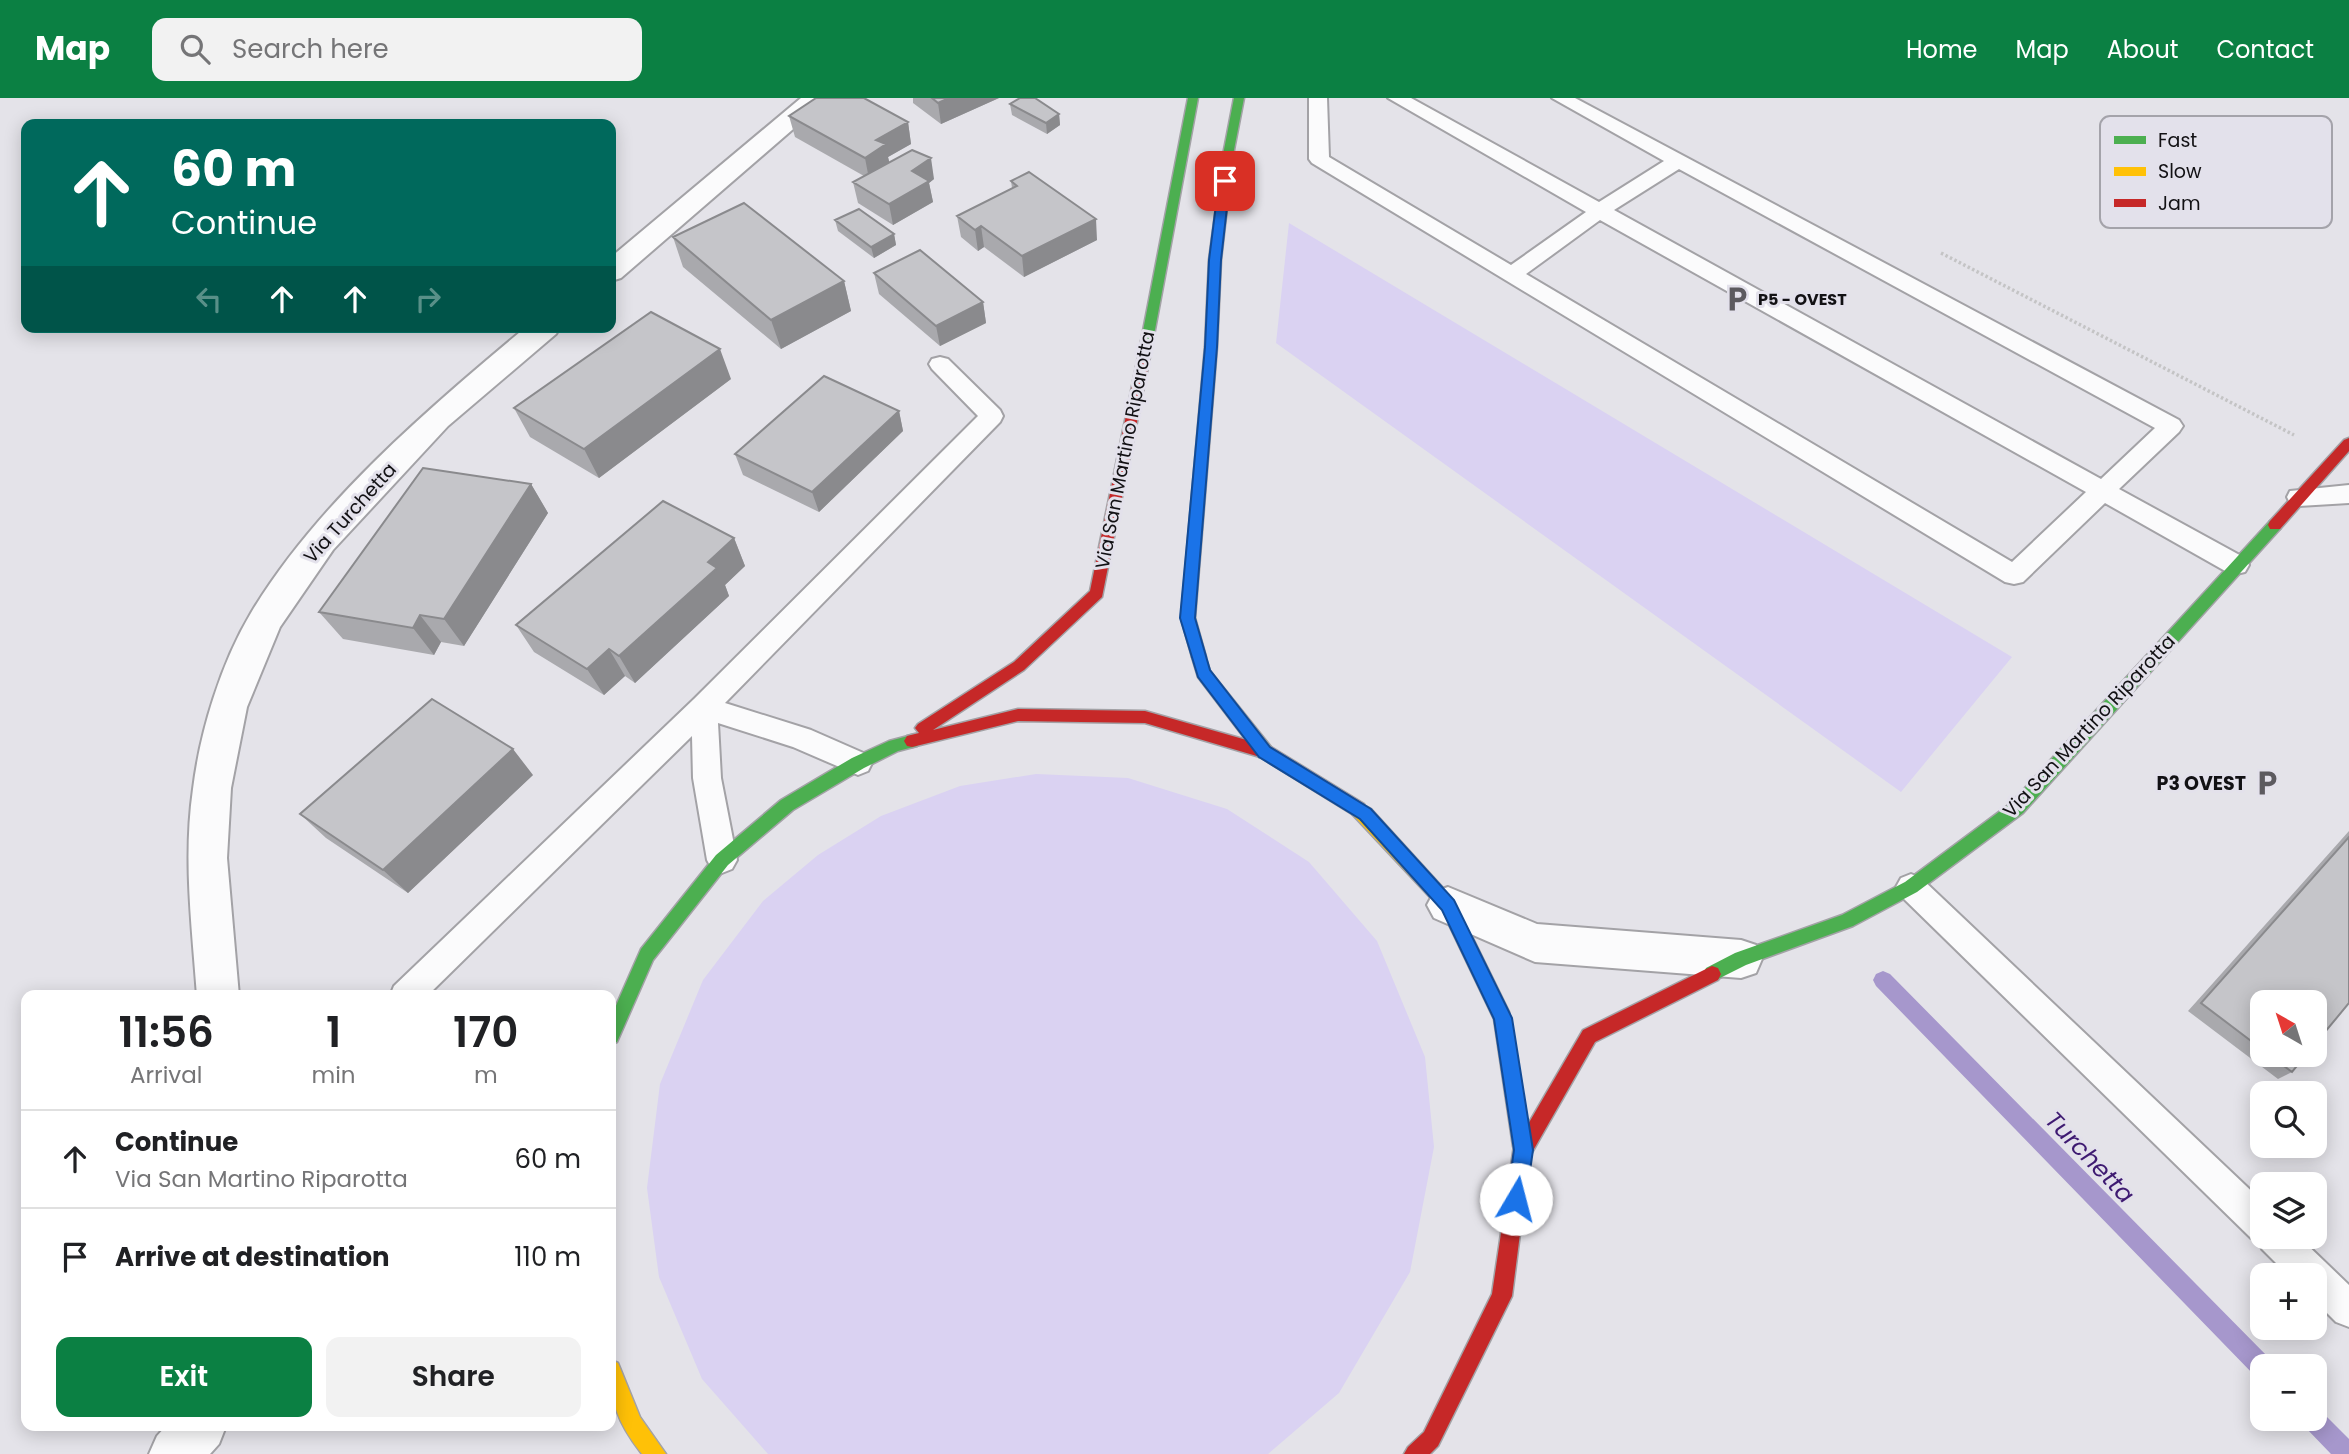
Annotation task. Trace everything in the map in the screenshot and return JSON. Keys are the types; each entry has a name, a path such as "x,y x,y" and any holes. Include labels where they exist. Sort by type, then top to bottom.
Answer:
{"street":[{"path":"616,268 816,98"},
{"name":"Via San Martino Riparotta","path":"894,746 1020,666 1097,593 1193,98"},
{"path":"1239,98 1228,155 1215,260 1211,347 1188,618 1203,673 1265,752"},
{"name":"Via Turchetta","path":"218,990 207,858 212,788 228,707 264,622 321,541 437,418 538,333"},
{"name":"Via San Martino Riparotta","path":"1523,1150 1589,1036 1741,960 1847,920 1911,887 2017,808 2349,443"},
{"path":"616,1025 647,955 722,860 787,805 858,762 894,746 1018,715 1145,717 1265,752 1365,814 1448,905 1503,1018 1523,1150 1502,1296 1431,1439 1415,1454"},
{"name":"Via San Martino Riparotta","path":"1448,905 1535,943 1741,960"},
{"path":"616,1383 632,1424 655,1454"},
{"path":"175,1454 196,1431"}],"lane":[{"path":"1318,98 1319,159 2014,575 2171,426 1561,98"},
{"path":"1397,98 2236,565"},
{"path":"1512,274 1601,210 1678,161"},
{"path":"411,990 704,707 992,416 940,365"},
{"path":"2299,497 2349,494"},
{"path":"704,707 801,738 858,762"},
{"path":"704,707 708,778 722,860"},
{"path":"1911,887 2250,1213"},
{"path":"2287,1249 2301,1263"},
{"path":"2327,1288 2349,1309"}],"path":[{"path":"1932,249 2337,457"}],"shaded area":[{"path":"1289,223 2012,657 1901,792 1276,343"},
{"path":"1036,774 1128,778 1227,809 1309,862 1377,941 1425,1057 1434,1147 1410,1272 1339,1393 1268,1454 768,1454 702,1379 659,1277 647,1188 660,1084 703,980 763,901 818,855 881,816 960,786"}],"building":[{"path":"816,98 864,98 908,122 876,140 886,144 865,158 789,116"},
{"path":"932,98 949,98 938,103"},
{"path":"1020,98 1035,98 1059,114 1046,123 1010,104"},
{"path":"912,150 931,158 912,171 929,181 889,204 853,182"},
{"path":"1029,172 1096,219 1022,256 981,226 975,230 957,216 1017,186 1011,181"},
{"path":"744,203 844,281 771,320 673,237"},
{"path":"859,209 894,234 871,247 835,220"},
{"path":"920,250 983,302 936,326 874,273"},
{"path":"651,312 720,349 584,449 514,408"},
{"path":"824,376 899,411 812,492 735,454"},
{"path":"423,468 531,484 444,619 420,615 413,628 319,612"},
{"path":"663,501 734,538 708,562 717,568 619,656 609,649 587,669 516,625"},
{"path":"432,699 513,749 383,870 300,814"},
{"path":"2349,837 2349,1003 2328,1028 2328,990 2250,990 2250,1040 2201,1003"}],"waterway":[{"name":"Turchetta","path":"1883,980 2250,1355"},
{"name":"Turchetta","path":"2325,1431 2347,1454"}],"traffic: fast":[{"path":"1143,362 1193,98"},
{"path":"1199,657 1188,618 1211,347 1215,260 1228,155 1239,98"},
{"path":"1712,974 1741,959 1847,921 1911,887 2017,808 2275,525"},
{"path":"616,1025 647,955 722,860 787,805 858,763 894,746 912,741"}],"traffic: slow":[{"path":"1199,657 1203,673 1265,752"},
{"path":"1358,809 1448,905 1503,1018 1522,1146"},
{"path":"616,1383 632,1424 655,1454"}],"traffic: jam":[{"path":"923,728 1019,666 1097,593 1143,362"},
{"path":"2275,525 2349,443"},
{"path":"912,741 1018,715 1145,717 1265,752 1358,809"},
{"path":"1523,1150 1589,1036 1712,974"},
{"path":"1415,1454 1431,1439 1502,1296 1522,1146"}],"place":[{"name":"P5 - OVEST","path":"1737,299"},
{"name":"P3 OVEST","path":"2267,783"}],"route":[{"path":"1225,181 1215,260 1211,347 1188,618 1203,673 1265,752 1365,814 1448,905 1503,1018 1523,1150 1516,1199"}]}
